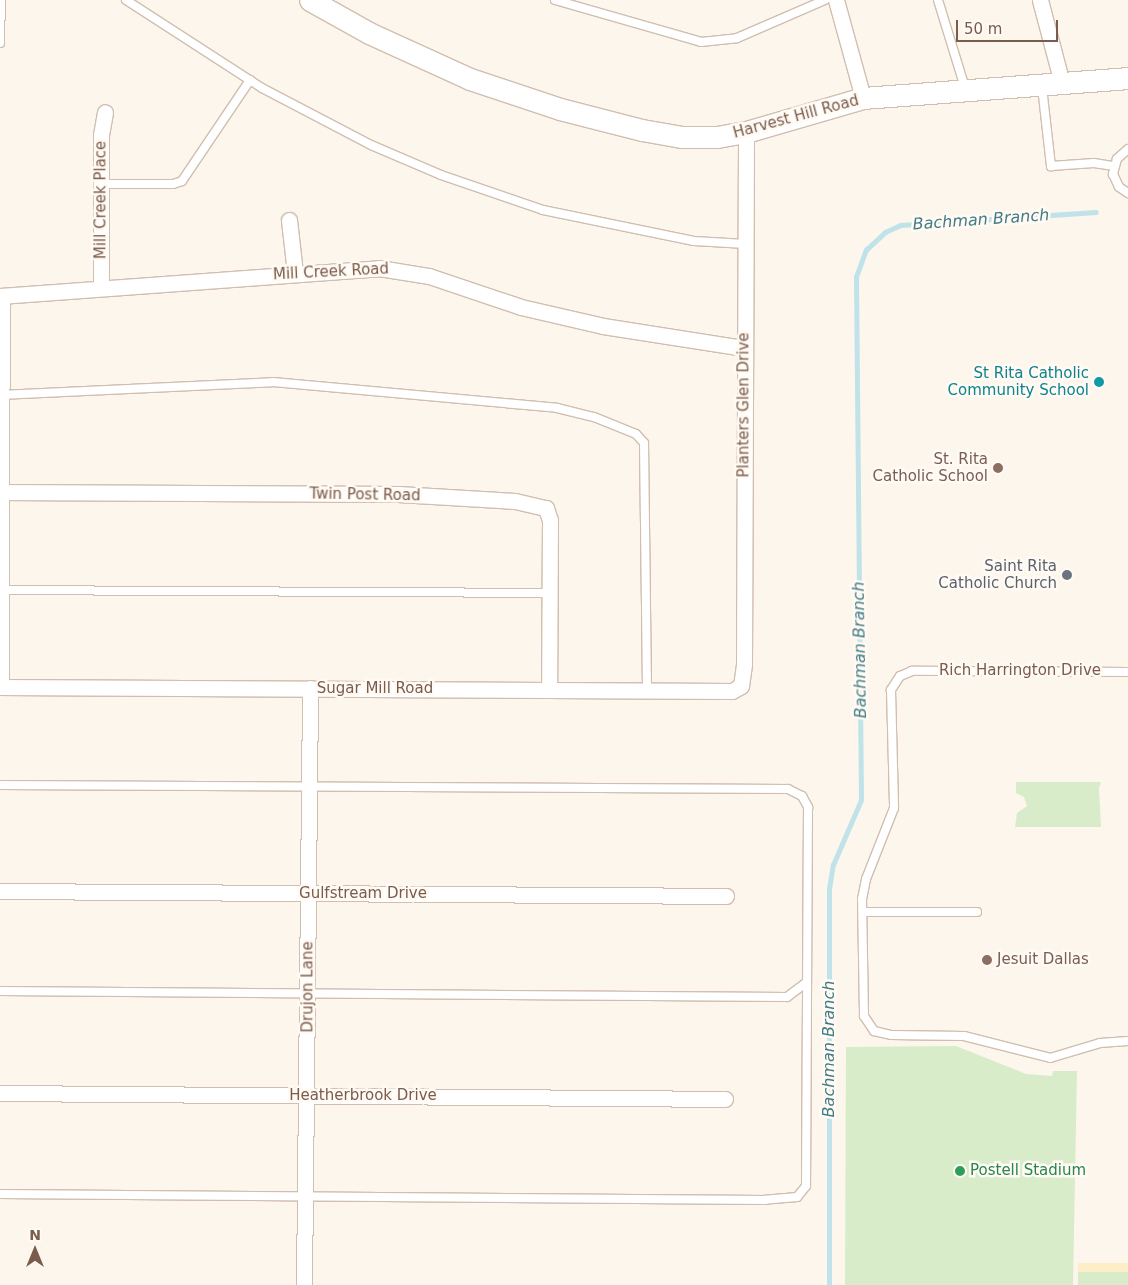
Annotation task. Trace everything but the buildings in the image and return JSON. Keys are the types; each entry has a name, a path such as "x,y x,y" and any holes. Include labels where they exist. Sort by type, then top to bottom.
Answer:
{"street":[{"name":"Harvest Hill Road","path":"310,0 412,54 470,79 551,106 642,130 682,137 717,137 746,132 862,98 1128,78"},
{"path":"836,0 862,98"},
{"path":"1040,0 1052,84"},
{"name":"Mill Creek Place","path":"101,288 101,135 105,112"},
{"name":"Planters Glen Drive","path":"744,678 746,132"},
{"path":"289,220 295,273"},
{"name":"Mill Creek Road","path":"1,296 295,273 403,270 521,306 594,324 668,339 744,348"},
{"path":"1,296 1,688"},
{"name":"Twin Post Road","path":"0,492 398,494 534,504 546,508 550,520 549,690"},
{"name":"Sugar Mill Road","path":"1,688 732,691 741,686 744,678"},
{"name":"Drujon Lane","path":"304,1285 310,688"},
{"name":"Gulfstream Drive","path":"0,891 726,896"},
{"name":"Heatherbrook Drive","path":"0,1093 726,1099"}],"lane":[{"path":"0,43 1,0"},
{"path":"126,0 250,80 371,145 441,175 543,210 694,241 746,244"},
{"path":"555,0 701,42 737,38 825,0"},
{"path":"938,0 966,90"},
{"path":"101,184 173,184 182,180 250,80"},
{"path":"1052,84 1047,132 1051,166 1094,163 1114,166"},
{"path":"1128,149 1114,166 1115,181 1128,193"},
{"path":"1,395 273,382 557,408 594,417 636,434 644,443 647,690"},
{"path":"1,590 550,593"},
{"name":"Rich Harrington Drive","path":"862,912 866,879 894,808 891,690 896,680 912,671 1128,672"},
{"path":"0,785 788,789 802,796 808,807 806,1186 797,1197 765,1200 0,1194"},
{"path":"977,912 862,912 864,1016 874,1031 892,1035 964,1036 1050,1058 1100,1043 1128,1041"},
{"path":"0,991 787,997 807,982"}],"green space":[{"path":"1016,782 1101,782 1099,788 1101,827 1015,827 1017,813 1027,806 1024,797 1016,793"},
{"name":"Postell Stadium","path":"956,1046 1026,1074 1052,1076 1053,1071 1077,1071 1073,1285 845,1285 846,1047"},
{"path":"1078,1263 1128,1263 1078,1264"},
{"path":"1078,1264 1079,1272 1128,1272 1128,1285 1078,1285"}],"sand":[{"path":"1078,1263 1128,1263 1128,1272 1078,1272"}],"waterway":[{"name":"Bachman Branch","path":"829,1285 829,889 833,865 861,800 856,277 866,250 885,232 901,225 1096,212"}],"place":[{"name":"St Rita Catholic Community School","path":"1099,382"},
{"name":"St. Rita Catholic School","path":"998,468"},
{"name":"Saint Rita Catholic Church","path":"1067,575"},
{"name":"Jesuit Dallas","path":"987,960"},
{"name":"Postell Stadium","path":"960,1171"}]}
